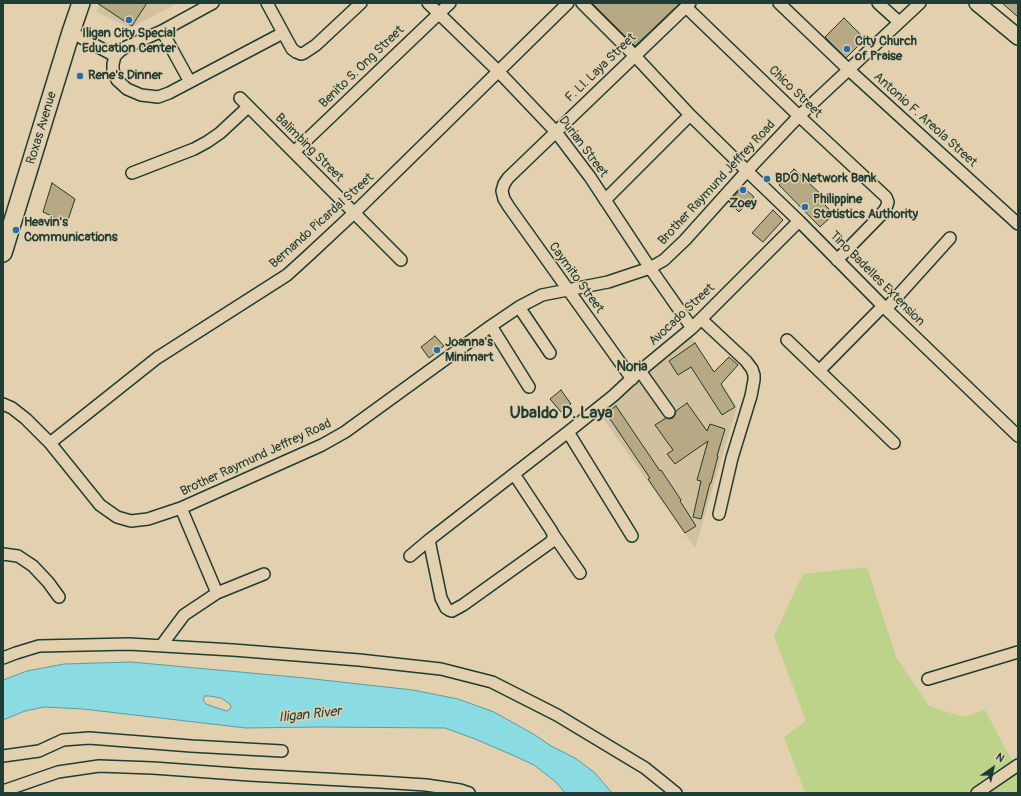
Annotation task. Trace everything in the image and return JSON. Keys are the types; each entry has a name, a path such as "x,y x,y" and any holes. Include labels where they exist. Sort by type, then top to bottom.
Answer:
{"highway":[{"name":"Roxas Avenue","path":"3,254 81,3"}],"main road":[{"path":"977,3 1018,37"}],"street":[{"path":"212,3 162,31 120,51 115,56 113,64 113,70 117,80 127,89 140,95 158,97 169,93 279,35"},
{"path":"267,3 292,49 301,54 316,45 361,3"},
{"name":"Durian Street","path":"428,3 498,71 556,132 586,172 692,328"},
{"name":"Benito S. Ong Street","path":"294,152 450,3"},
{"name":"Bernando Picardal Street","path":"50,443 157,358 286,275 354,213 568,3"},
{"name":"Tino Badelles Extension","path":"582,3 635,56 690,115 884,308 1018,436"},
{"name":"Antonio F. Areola Street","path":"779,3 849,70 1018,224"},
{"path":"878,3 899,22"},
{"name":"Brother Raymund Jeffrey Road","path":"3,404 12,408 26,418 50,443 100,505 117,517 131,521 148,519 181,508 322,446 345,432 491,326 519,307 542,295 608,282 650,268 664,260 685,240 799,116 920,3"},
{"name":"F. Ll. Laya Street","path":"502,190 508,178 688,5"},
{"name":"Chico Street","path":"688,5 799,116 886,197 888,202 886,208 880,216 837,260"},
{"path":"162,31 190,82"},
{"path":"71,32 115,56"},
{"name":"Balimbing Street","path":"240,98 401,260"},
{"path":"132,173 194,149 207,142 220,133 248,107"},
{"path":"605,200 690,115"},
{"name":"Caymito Street","path":"502,190 504,199 509,207 567,289 636,375 669,412"},
{"name":"Avocado Street","path":"410,556 613,396 692,328 798,221"},
{"path":"819,371 884,308 950,238"},
{"path":"519,307 550,353"},
{"path":"701,319 746,361 752,369 754,375 751,396 732,458 719,514"},
{"path":"491,326 529,387"},
{"path":"787,340 894,443"},
{"path":"568,432 632,536"},
{"path":"514,474 580,573"},
{"path":"181,508 217,593"},
{"path":"429,540 441,598 446,608 452,611 463,605 551,542 553,534"},
{"path":"3,554 18,556 32,566 48,582 59,597"},
{"path":"161,646 184,615 217,593 264,574"},
{"path":"3,658 39,646 129,644 366,660 441,669 492,682 557,715 645,768 676,793"},
{"path":"928,679 1018,652"},
{"path":"3,756 39,751 63,740 89,738 282,751"},
{"path":"977,793 1018,765"},
{"path":"3,790 58,772 99,766 426,785 460,790 469,793"}],"shaded area":[{"name":"Iligan City Special Education Center","path":"100,3 178,3 130,28 96,12"},
{"path":"690,335 737,407 695,548 600,414"}],"green space":[{"path":"867,567 896,657 929,706 963,717 985,710 1018,772 1018,793 805,793 784,737 806,721 774,636 803,574"}],"water":[{"name":"Iligan River","path":"131,662 305,678 413,690 458,699 494,712 535,735 551,746 575,758 595,773 612,793 565,793 556,782 534,765 475,739 445,728 246,728 83,709 44,707 25,711 3,720 3,680 27,671 64,664","holes":["205,696 221,698 230,704 231,707 227,711 206,704 203,699"]}],"building":[{"path":"97,3 147,3 132,26"},
{"path":"592,3 680,3 635,46"},
{"path":"1002,3 1018,3 1018,17"},
{"path":"844,18 865,39 846,58 825,37"},
{"path":"794,169 825,198 821,201 834,214 820,227 779,185"},
{"path":"52,183 75,199 67,223 43,212"},
{"path":"743,187 754,197 739,212 729,202"},
{"path":"773,210 783,220 763,242 752,233"},
{"path":"435,336 444,346 429,358 421,347"},
{"path":"695,343 714,372 729,357 738,365 721,384 735,407 722,415 691,367 678,375 669,361"},
{"path":"561,390 571,404 561,412 550,399"},
{"path":"687,403 707,431 710,424 725,429 701,519 693,517 701,481 697,480 708,441 675,464 667,454 673,450 655,425 666,418 673,418 676,411"},
{"path":"616,406 681,500 680,501 696,526 685,533 648,479 650,478 606,413"}],"place":[{"name":"Iligan City Special Education Center","path":"129,20"},
{"name":"City Church of Praise","path":"847,49"},
{"name":"Rene's Dinner","path":"80,76"},
{"name":"BDO Network Bank","path":"767,179"},
{"name":"Zoey","path":"743,190"},
{"name":"Philippine Statistics Authority","path":"805,207"},
{"name":"Heavin's Communications","path":"16,230"},
{"name":"Joanna's Minimart","path":"437,350"}],"district":[{"name":"Noria","path":"632,367"},
{"name":"Ubaldo D. Laya","path":"561,414"}]}
